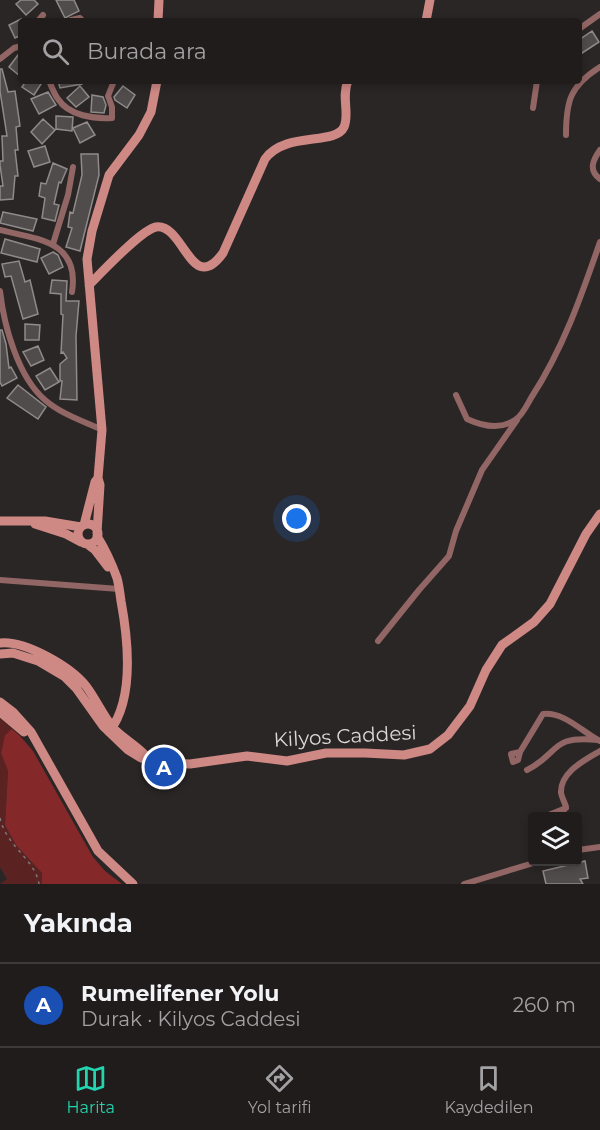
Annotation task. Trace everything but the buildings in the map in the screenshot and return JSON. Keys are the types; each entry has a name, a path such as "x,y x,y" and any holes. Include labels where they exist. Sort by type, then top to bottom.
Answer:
{"street":[{"path":"158,18 159,0"},
{"path":"427,18 430,0"},
{"path":"582,27 600,14"},
{"path":"0,59 18,47"},
{"path":"582,81 600,67"},
{"path":"50,84 58,100 64,106 81,115 98,119 112,118 108,96 113,84"},
{"path":"84,543 93,542 97,535 102,430 87,259 92,231 109,175 139,135 151,111 157,84"},
{"path":"89,285 132,244 154,227 163,228 174,236 194,263 200,267 206,267 217,261 223,253 270,151 288,142 332,136 340,132 344,126 344,90 347,84"},
{"path":"533,108 537,84"},
{"path":"566,135 567,107 571,95 579,84"},
{"path":"600,150 592,166 600,179"},
{"path":"53,244 73,167"},
{"path":"0,230 53,244 61,250 71,264 74,280 72,292"},
{"path":"378,641 449,556 456,531 482,470 549,371 596,263 600,242"},
{"path":"0,291 12,345 31,386 46,401 67,415 102,430"},
{"path":"456,395 467,419 476,423 493,427 517,419"},
{"path":"84,543 78,532 83,526 98,478"},
{"name":"Kilyos Caddesi","path":"0,654 13,653 22,656 65,677 76,688 95,717 148,758 168,763 190,764 247,756 287,761 326,753 404,755 430,750 448,735 470,706 486,670 502,645 534,622 550,604 586,534 600,514"},
{"path":"0,521 30,523 45,521 91,525 97,535 119,589 127,644 127,672 123,699 111,729"},
{"path":"30,523 66,534 84,543 95,550 114,573"},
{"path":"0,580 119,589"},
{"name":"Kilyos Caddesi","path":"0,643 7,642 29,650 61,664 75,674 87,687 111,729"},
{"path":"0,702 13,712 31,732 98,851 133,884"},
{"path":"0,712 39,746"},
{"path":"520,752 543,714 549,713 573,723 599,740"},
{"path":"527,770 539,764 556,746 569,740 579,738 599,740"},
{"path":"566,807 561,793 564,780 574,768 600,751"},
{"path":"555,812 566,807"},
{"path":"563,812 566,807"},
{"path":"582,849 600,846"},
{"path":"464,884 528,864"}],"path":[{"path":"0,818 2,827 10,840 38,875 39,884"}],"shaded area":[{"path":"0,718 12,729 5,735 1,753 8,771 5,825 16,845 42,873 42,884 0,884 7,879 0,867"},
{"path":"12,729 33,751 93,857 105,871 122,884 42,884 42,873 16,845 5,825 8,771 1,753 5,735"}],"place":[{"name":"Rumelifener Yolu","path":"164,767"}]}
